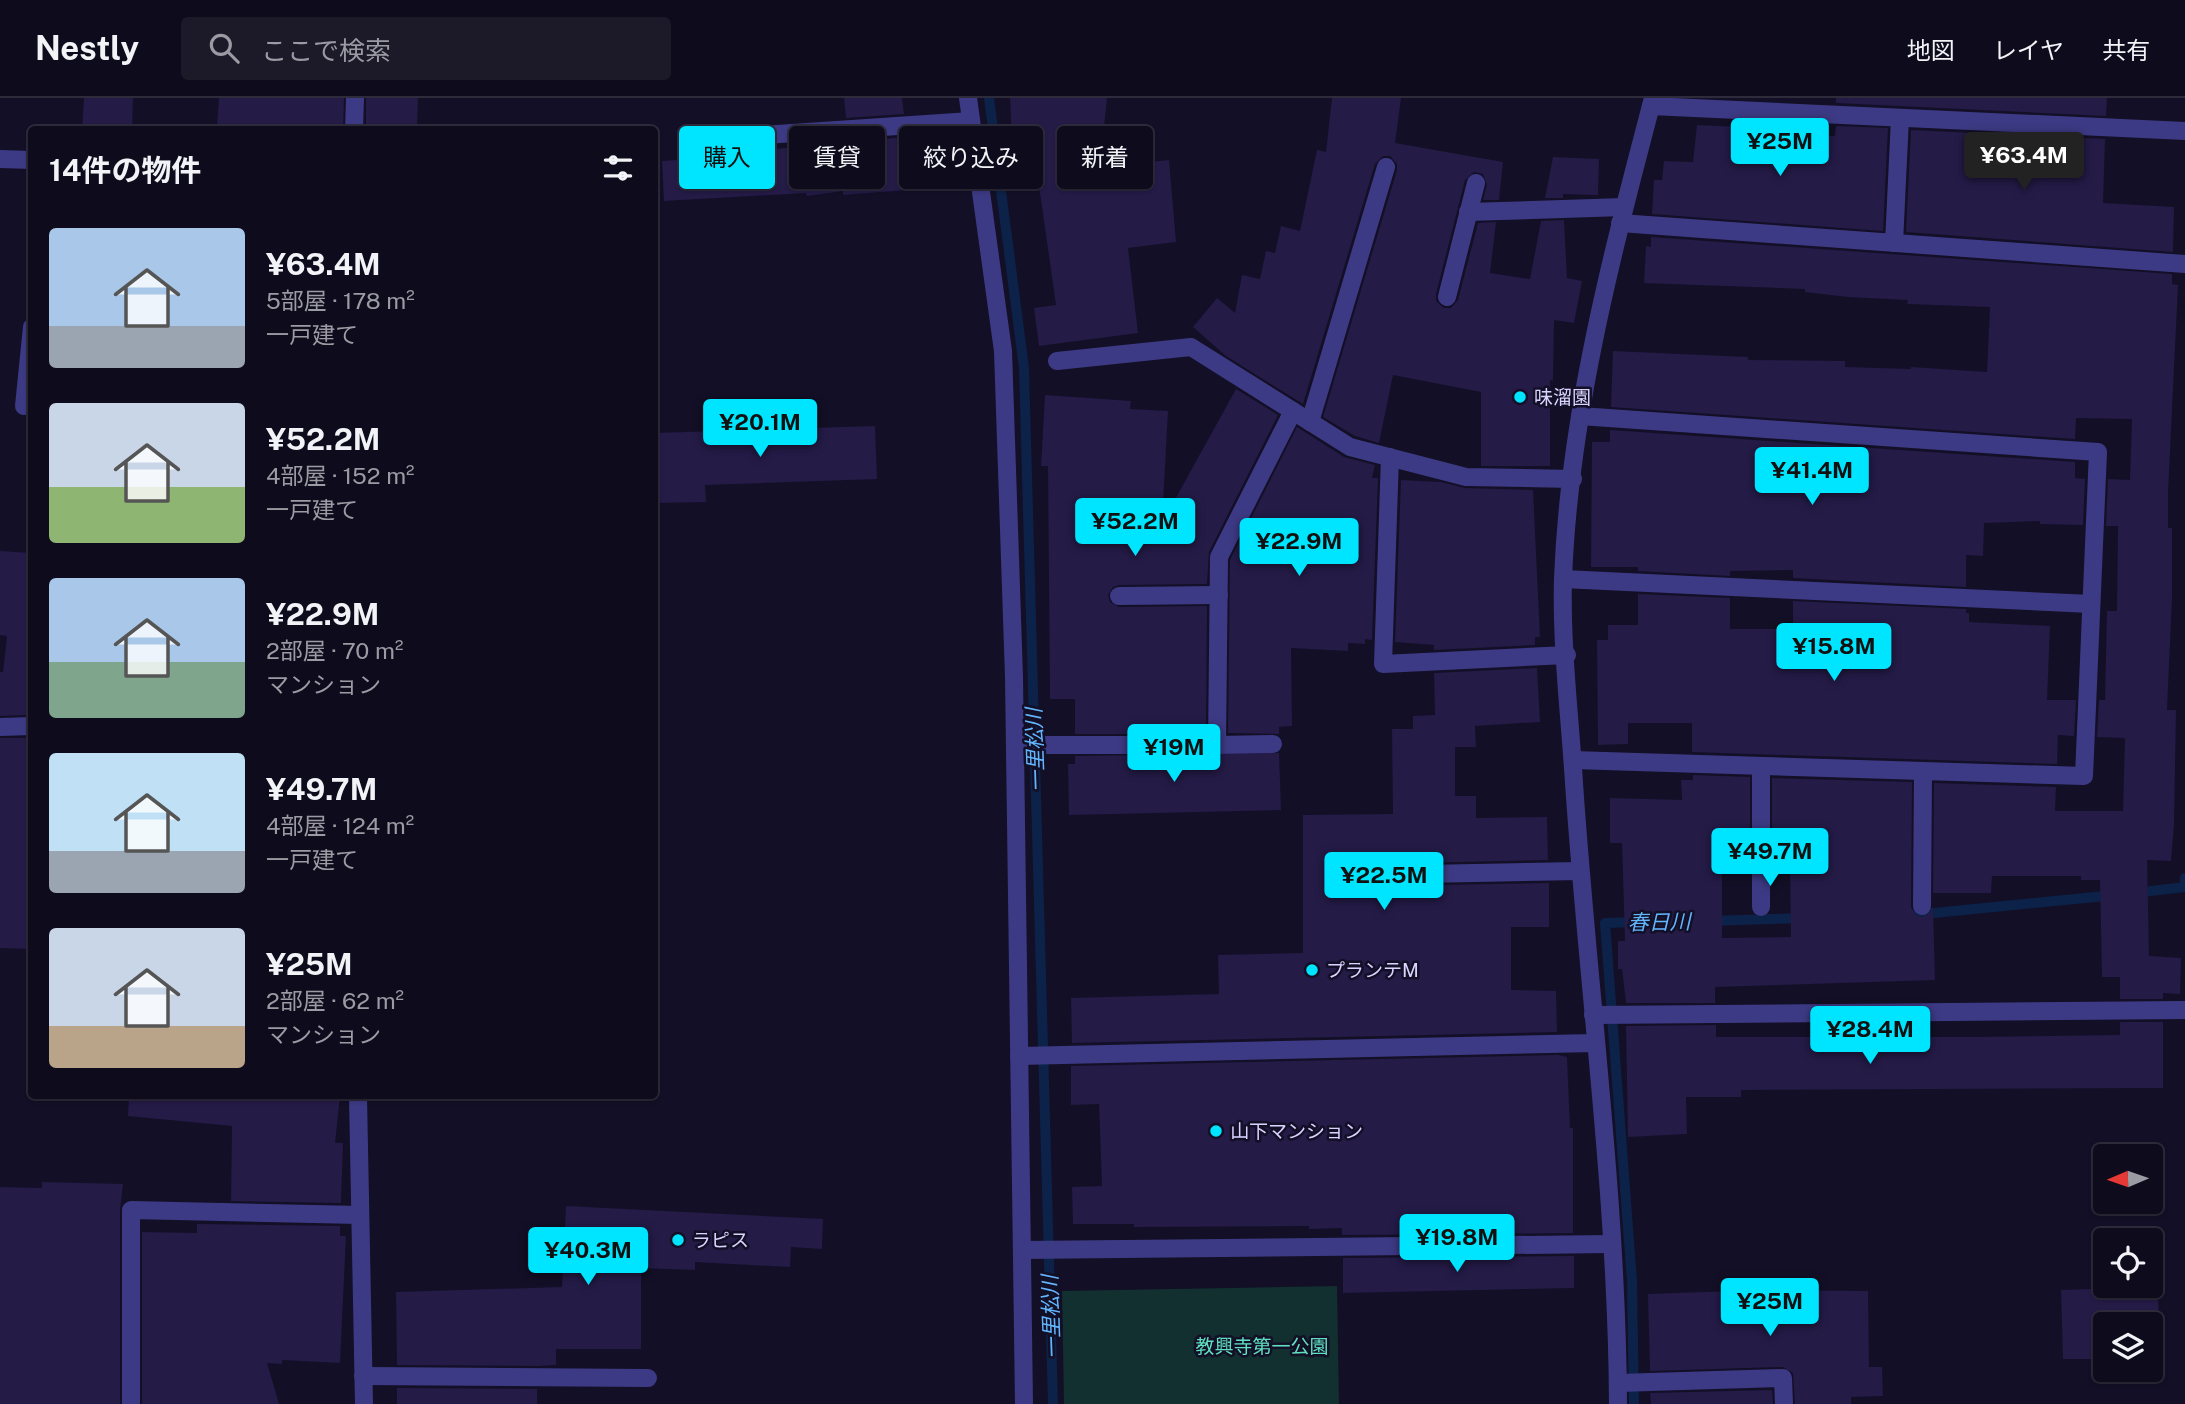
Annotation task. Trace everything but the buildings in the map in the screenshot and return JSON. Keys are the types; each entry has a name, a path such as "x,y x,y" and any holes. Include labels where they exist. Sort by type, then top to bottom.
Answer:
{"street":[{"path":"354,126 355,98"},
{"path":"968,98 1003,351 1030,745 1026,1055 1028,1250 1024,1404"},
{"path":"1618,1404 1611,1244 1595,1044 1606,1015 1580,871 1563,579 1580,416 1622,215 1651,102 1900,118 2185,131"},
{"path":"1894,243 1900,118"},
{"path":"775,134 971,121"},
{"path":"0,159 28,160"},
{"path":"1310,422 1386,167"},
{"path":"1447,296 1476,183"},
{"path":"1468,212 1622,215 1894,243 2185,264"},
{"path":"1057,361 1191,347 1350,447 1466,477 1573,479"},
{"path":"24,406 28,366"},
{"path":"1217,745 1219,556 1293,411"},
{"path":"1573,760 2084,776 2098,452 1580,416"},
{"path":"1390,457 1383,664 1567,655"},
{"path":"1563,579 2091,604"},
{"path":"1119,596 1219,595"},
{"path":"0,727 28,726"},
{"path":"1030,745 1273,744"},
{"path":"1761,766 1761,907"},
{"path":"1922,905 1923,771"},
{"path":"1373,875 1580,871"},
{"path":"1606,1015 2185,1010"},
{"path":"1026,1055 1595,1044"},
{"path":"358,1099 363,1404"},
{"path":"131,1404 131,1210 360,1215"},
{"path":"1028,1250 1611,1244"},
{"path":"363,1376 648,1378"},
{"path":"1618,1383 1783,1378 1784,1404"}],"green space":[{"name":"教興寺第一公園","path":"1337,1286 1339,1404 1064,1404 1062,1291"}],"waterway":[{"name":"一里松川","path":"989,98 1024,368 1053,1404"},
{"name":"春日川","path":"2134,893 2185,887 2185,878"},
{"name":"春日川","path":"1904,916 2115,895"},
{"name":"春日川","path":"1708,921 1804,918"},
{"name":"春日川","path":"1634,1404 1632,1281 1605,923 1636,922"}],"place":[{"name":"味溜園","path":"1520,397"},
{"name":"プランテM","path":"1312,970"},
{"name":"山下マンション","path":"1216,1131"},
{"name":"ラピス","path":"678,1240"}]}
